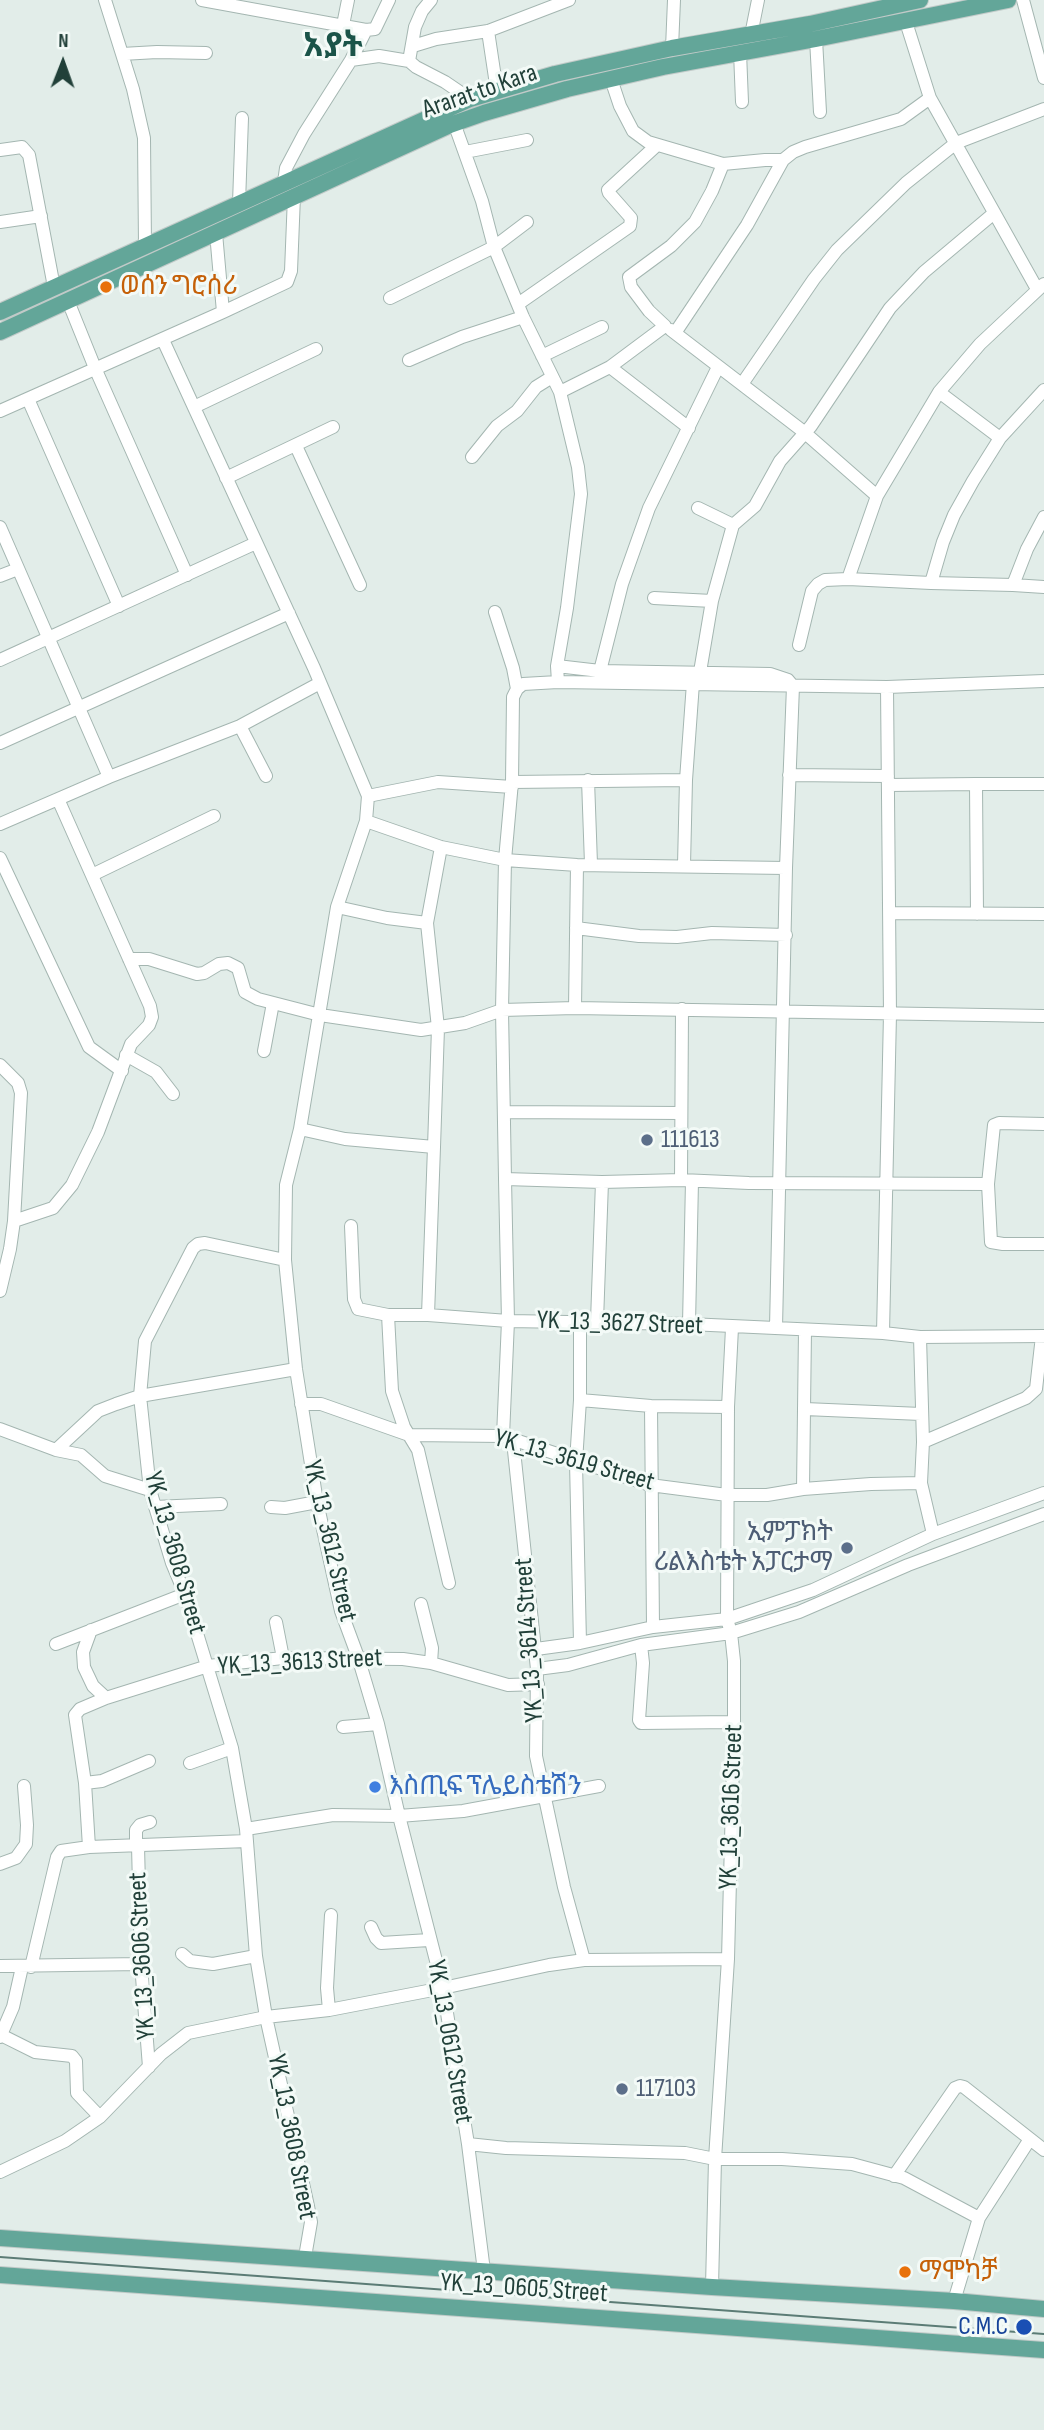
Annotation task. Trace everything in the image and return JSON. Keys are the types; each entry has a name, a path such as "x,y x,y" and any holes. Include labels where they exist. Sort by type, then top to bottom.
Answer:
{"main road":[{"name":"Ararat to Kara","path":"0,332 454,123 532,98 611,79 710,50 751,34 874,5 920,0"},
{"name":"Ararat to Kara","path":"0,312 470,99 555,74 672,48 740,52 906,22 1008,0"},
{"path":"344,155 349,171"},
{"name":"YK_13_0605 Street","path":"0,2238 1044,2309"},
{"name":"YK_13_0605 Street","path":"0,2275 1044,2350"}],"street":[{"path":"105,0 144,138 145,246"},
{"path":"202,0 263,6 366,30 375,29 389,0"},
{"path":"343,24 348,0"},
{"path":"409,61 415,27 430,0"},
{"path":"413,46 436,39 488,31 568,0"},
{"path":"672,48 674,0"},
{"path":"751,34 758,0"},
{"path":"1023,0 1044,78"},
{"path":"848,579 877,496 939,392 980,344 1041,287 993,214 930,98 906,22"},
{"path":"284,182 286,168 304,134 351,60 366,30"},
{"path":"488,31 497,91"},
{"path":"816,39 820,112"},
{"path":"740,52 742,102"},
{"path":"122,54 206,53"},
{"path":"351,60 379,56 409,61 470,99"},
{"path":"611,79 620,106 633,131 640,137 657,145 723,164 783,160"},
{"path":"560,392 610,367 670,330 747,225 783,160 793,152 901,119 930,98"},
{"path":"743,384 814,279 837,250 906,183 956,143 1044,109"},
{"path":"239,202 242,118"},
{"path":"454,123 494,247 520,310 560,392 569,423 581,494 557,666 558,682"},
{"path":"465,152 527,140"},
{"path":"409,360 520,310 630,226 631,218 608,190 657,145"},
{"path":"0,150 22,147 26,150 54,287"},
{"path":"723,164 695,222 671,246 629,277 628,282 649,311 670,330 804,432 877,496"},
{"path":"0,411 287,282 292,271 294,197"},
{"path":"684,866 686,780 697,678 712,601 733,525 755,506 780,461 811,426 890,308 924,272 993,214"},
{"path":"0,222 41,216"},
{"path":"390,298 494,247 527,222"},
{"path":"216,233 223,312"},
{"path":"68,301 187,575"},
{"path":"542,356 602,327"},
{"path":"163,340 289,613 368,796 438,782 512,785 588,780 686,780"},
{"path":"194,407 316,349"},
{"path":"610,367 689,428"},
{"path":"600,670 622,584 649,508 718,367"},
{"path":"472,457 497,426 517,411 536,387 552,377"},
{"path":"931,583 954,515 1000,438 1044,390"},
{"path":"939,392 1000,438"},
{"path":"28,399 119,606"},
{"path":"226,478 333,427"},
{"path":"296,446 360,585"},
{"path":"698,508 733,525"},
{"path":"1013,585 1027,549 1044,517"},
{"path":"0,527 109,777"},
{"path":"0,660 256,543"},
{"path":"0,576 18,569"},
{"path":"799,645 813,591 825,580 1044,587"},
{"path":"653,598 712,601"},
{"path":"495,612 517,689 523,684 697,678"},
{"path":"0,743 289,613"},
{"path":"557,666 793,686 887,687 1044,681"},
{"path":"0,824 109,777 240,726 320,683"},
{"path":"776,1328 786,868 793,686"},
{"path":"883,1333 890,1014 887,687"},
{"name":"YK_13_3614 Street","path":"517,689 513,697 512,785 505,860 502,1010 508,1439 536,1649 536,1756 564,1887 584,1960"},
{"path":"240,726 266,776"},
{"path":"789,775 1044,785"},
{"path":"575,1008 576,928 584,864 588,780"},
{"path":"976,784 977,914"},
{"name":"YK_13_3612 Street","path":"368,796 366,821 337,907 300,1129 286,1185 285,1260 296,1369 317,1502 341,1611 378,1724 398,1816"},
{"path":"14,1221 53,1208 72,1185 122,1071 131,1044 149,1025 152,1017 150,1006 58,799"},
{"path":"92,875 214,816"},
{"path":"366,821 441,847 505,860 786,868"},
{"path":"428,1315 438,1028 427,923 441,847"},
{"path":"0,858 89,1047 122,1071"},
{"path":"337,907 427,923"},
{"path":"890,913 1044,914"},
{"path":"576,928 639,936 677,937 712,933 786,935"},
{"path":"129,959 149,959 197,974 228,963 238,968 245,992 250,996 320,1015 421,1030 474,1020 502,1010 575,1008 1044,1016"},
{"path":"264,1051 273,1003"},
{"path":"682,1009 681,1113 687,1180 689,1324"},
{"path":"127,1055 156,1072 173,1094"},
{"path":"0,1065 18,1083 21,1093 14,1221 5,1247 0,1291"},
{"path":"504,1112 681,1113"},
{"path":"1044,1124 994,1125 988,1184 991,1242 1044,1244"},
{"path":"300,1129 345,1139 435,1147"},
{"path":"505,1180 988,1184"},
{"path":"597,1321 603,1182"},
{"name":"YK_13_3627 Street","path":"351,1226 354,1299 358,1309 388,1315 508,1321 689,1324 920,1337 1043,1336"},
{"name":"YK_13_3608 Street","path":"285,1260 205,1243 193,1248 145,1341 140,1396 150,1490 232,1748 246,1835 256,1956 311,2222 305,2257"},
{"path":"388,1315 392,1391 398,1412 418,1450 449,1583"},
{"path":"580,1322 580,1400 576,1462 580,1643"},
{"name":"YK_13_3616 Street","path":"712,2287 715,2159 728,1959 734,1722 731,1633 727,1619 728,1407 733,1328"},
{"path":"803,1489 805,1330"},
{"path":"923,1442 1026,1398 1036,1389 1043,1336"},
{"path":"920,1337 923,1442 921,1483 933,1534"},
{"path":"56,1450 98,1411 140,1396 296,1369"},
{"path":"580,1400 651,1406 728,1407"},
{"name":"YK_13_3619 Street","path":"301,1404 321,1404 409,1435 508,1439 650,1485 727,1496 767,1495 803,1489 872,1484 921,1483"},
{"path":"651,1406 653,1627"},
{"path":"805,1409 921,1414"},
{"path":"0,1429 56,1450 81,1455 105,1476 150,1490"},
{"path":"536,1649 580,1643 653,1627 727,1619 813,1590 933,1534 1044,1493"},
{"path":"271,1507 285,1508 317,1502"},
{"path":"155,1507 221,1504"},
{"path":"537,1669 568,1665 641,1645 731,1633 799,1612 908,1566 1044,1514"},
{"path":"56,1644 185,1594"},
{"path":"421,1604 432,1648 431,1663"},
{"path":"276,1622 283,1658"},
{"path":"90,1630 83,1652 84,1667 93,1686 106,1698"},
{"path":"641,1645 641,1723 734,1722"},
{"name":"YK_13_3613 Street","path":"89,1847 85,1783 75,1715 80,1709 106,1698 208,1666 283,1658 403,1659 431,1663 508,1685 538,1684"},
{"path":"343,1727 378,1724"},
{"path":"190,1763 232,1748"},
{"path":"85,1783 102,1781 149,1761"},
{"path":"0,1864 16,1858 26,1844 23,1786"},
{"path":"100,2118 77,2093 76,2061 72,2056 35,2053 1,2036 13,2007 14,1966 61,1851 246,1835 321,1816 398,1816 463,1811 599,1786"},
{"name":"YK_13_0612 Street","path":"398,1816 443,1988 468,2144 484,2271"},
{"path":"138,1846 136,1830 140,1825 150,1822"},
{"name":"YK_13_3606 Street","path":"138,1846 141,1964 149,2067"},
{"path":"329,2010 327,1988 331,1915"},
{"path":"371,1927 381,1943 429,1940"},
{"path":"182,1954 190,1961 213,1964 256,1956"},
{"path":"0,2172 65,2141 100,2118 174,2041 188,2034 267,2017 329,2010 584,1960 728,1959"},
{"path":"14,1966 141,1964"},
{"path":"894,2176 955,2088 960,2086 1044,2150"},
{"path":"954,2301 979,2218 1030,2139"},
{"path":"468,2144 506,2148 685,2153 715,2159 782,2159 852,2164 904,2178 979,2218"}],"tram line":[{"path":"0,2257 1044,2334"}],"place":[{"name":"ወሰን ግሮሰሪ","path":"106,287"},
{"name":"111613","path":"647,1140"},
{"name":"ኢምፓክት ሪልእስቴት አፓርታማ","path":"847,1548"},
{"name":"እስጢፍ ፕሌይስቴሽን","path":"375,1787"},
{"name":"117103","path":"622,2089"},
{"name":"ማሞካቻ","path":"905,2272"},
{"name":"C.M.C","path":"1024,2327"}],"district":[{"name":"አያት","path":"333,48"}]}
